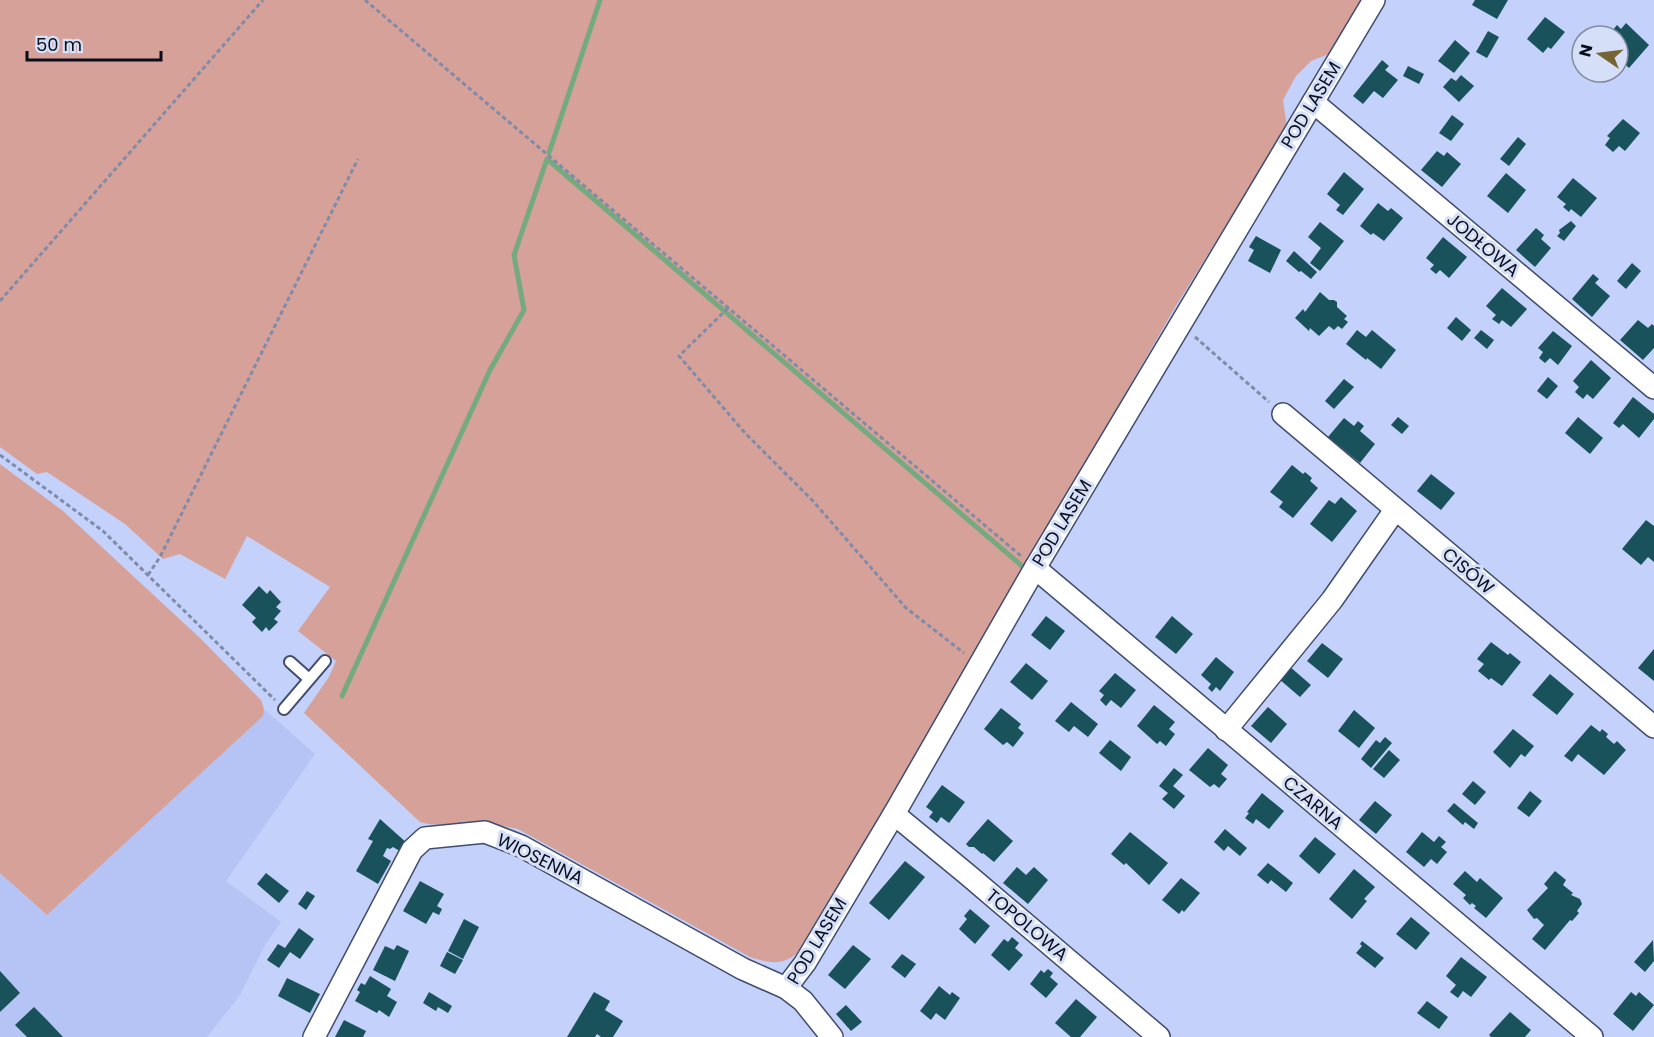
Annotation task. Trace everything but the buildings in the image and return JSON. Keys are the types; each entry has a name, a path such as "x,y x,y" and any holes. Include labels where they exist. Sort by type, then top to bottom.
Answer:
{"street":[{"name":"POD LASEM","path":"832,1037 803,1000 786,988 805,963 894,814 1035,568 1374,0"},
{"name":"JODŁOWA","path":"1312,102 1654,388"},
{"name":"CISÓW","path":"1283,414 1654,727"},
{"path":"1226,730 1332,600 1395,510"},
{"name":"CZARNA","path":"1035,568 1592,1037"},
{"name":"TOPOLOWA","path":"894,814 1159,1037"},
{"name":"WIOSENNA","path":"314,1037 412,850 425,838 485,832 521,846 743,969 786,988"}],"lane":[{"path":"290,662 309,679"},
{"path":"284,709 325,662"}],"path":[{"path":"0,301 262,0"},
{"path":"365,0 1035,568"},
{"path":"148,575 160,557 358,159"},
{"path":"727,309 679,356 745,433 813,501 906,608 979,665"},
{"path":"1180,324 1283,414"},
{"path":"0,455 103,531 284,709"}],"shaded area":[{"path":"0,0 1362,0 1329,54 1311,61 1296,76 1283,100 1287,127 1174,309 810,942 789,959 769,962 750,957 518,829 480,822 440,825 420,822 304,713 329,677 336,661 298,631 330,587 247,536 225,579 180,554 163,559 125,524 47,472 37,474 0,447"},
{"path":"0,464 63,511 201,639 261,700 264,709 263,716 47,915 0,873"},
{"path":"264,709 315,754 226,881 281,922 265,945 240,995 207,1037 0,1037 0,873 47,915 262,716"}],"waterway":[{"path":"549,153 600,0"},
{"path":"342,696 490,370 524,310 514,255 547,159 1022,566"}]}
